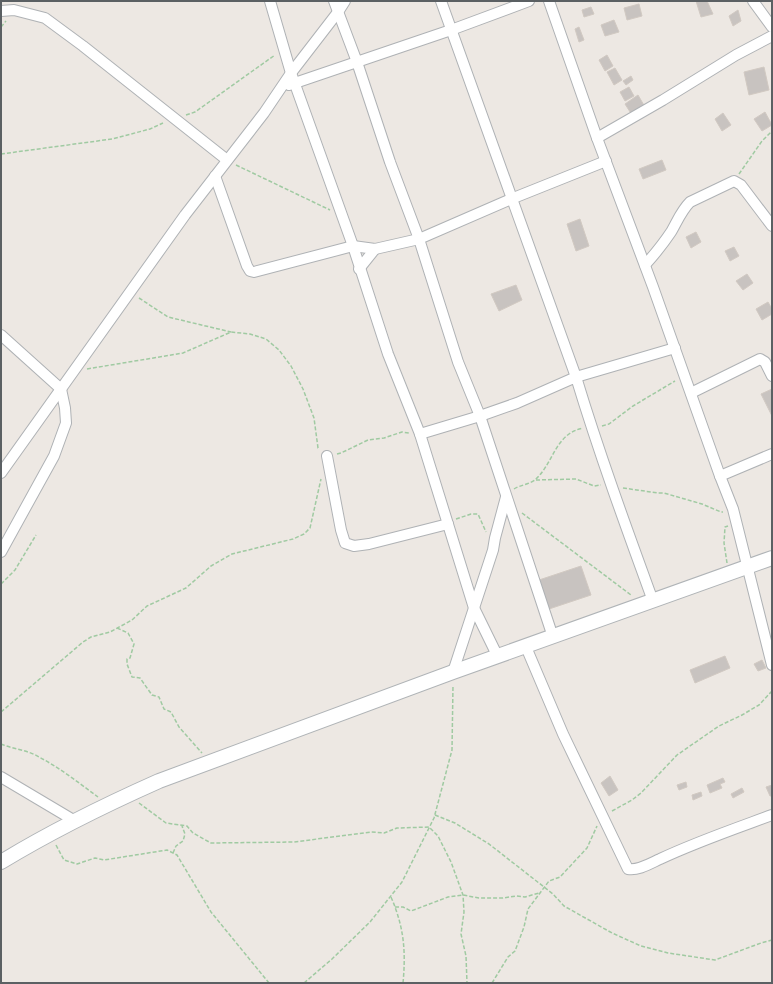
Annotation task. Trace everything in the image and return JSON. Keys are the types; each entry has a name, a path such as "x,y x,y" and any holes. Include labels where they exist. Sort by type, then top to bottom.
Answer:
{"main road":[{"path":"1,862 51,833 108,804 209,762 453,672 772,558"}],"street":[{"path":"270,1 291,73 353,246 359,269 388,354 420,434 474,608 498,657"},
{"path":"334,1 357,62 390,162 419,239 458,362 480,416 553,637"},
{"path":"1,473 185,215 264,114 291,73 345,1"},
{"path":"441,1 576,377 648,603"},
{"path":"281,88 451,30 529,1"},
{"path":"549,1 597,138 645,265 737,520 772,665"},
{"path":"753,1 772,27"},
{"path":"1,11 14,10 45,18 84,46 227,160"},
{"path":"597,138 663,100 736,55 772,36"},
{"path":"214,176 250,271 258,272 353,246 375,249 419,239 511,199 606,161"},
{"path":"645,265 659,250 684,208 690,202 734,181 741,185 772,226"},
{"path":"359,269 375,249"},
{"path":"1,335 61,389 66,423 54,456 1,552"},
{"path":"420,434 517,403 576,377 675,348"},
{"path":"691,393 760,359 765,362 772,376"},
{"path":"720,476 772,454"},
{"path":"327,456 341,530 346,543 354,546 369,544 448,524"},
{"path":"453,672 493,550 495,538 507,500"},
{"path":"526,647 563,734 628,869 630,870 645,865 705,840 772,815"},
{"path":"1,777 75,821"}],"path":[{"path":"1,154 112,139 150,129 174,118 195,112 284,48"},
{"path":"734,181 762,141 772,131"},
{"path":"227,160 341,216"},
{"path":"130,292 168,317 231,332 250,334 266,339 279,350 291,366 303,389 314,418 318,448 327,456 341,453 368,440 384,438 402,432 420,434"},
{"path":"73,372 183,353 231,332"},
{"path":"1,712 83,642 91,637 110,632 132,620 147,606 186,588 211,566 232,554 293,539 304,534 310,528 322,478"},
{"path":"535,480 576,479 594,486 604,484 612,490 625,488 658,493 664,492 702,504 721,512 733,509"},
{"path":"507,500 648,603"},
{"path":"448,524 458,518 471,514 478,514 493,550"},
{"path":"728,574 724,543 725,527 737,520"},
{"path":"1,584 15,570 36,535"},
{"path":"117,628 128,633 134,644 130,658 127,659 127,664 132,677 140,678 152,695 159,697 164,709 171,712 179,727 209,762"},
{"path":"304,983 332,959 370,922 402,882 435,815 452,750 453,672"},
{"path":"492,983 508,957 515,951 524,927 528,909 550,881 560,877 586,848 602,817 632,800 641,793 677,755 719,726 759,705 772,691"},
{"path":"1,744 38,756 108,804"},
{"path":"128,795 166,823 187,826 193,833 211,843 294,842 371,832 384,833 397,828 429,827 438,836 451,862 463,895 464,912 461,934 466,956 467,983"},
{"path":"435,815 455,823 489,844 553,894 564,906 612,933 641,946 668,953 715,960 772,940"},
{"path":"173,853 176,846 183,842 185,834 182,826"},
{"path":"51,833 64,860 77,864 95,858 104,860 167,850 177,855 211,912 269,983"},
{"path":"395,908 403,907 411,910 448,897 463,895 479,898 503,898 516,896 525,897 540,893"},
{"path":"390,897 404,938 405,962 403,983"}],"building":[{"path":"696,1 707,1 713,14 701,17"},
{"path":"639,4 642,16 627,20 624,8"},
{"path":"591,7 594,14 584,17 582,10"},
{"path":"738,10 741,21 733,26 729,16"},
{"path":"614,20 619,32 605,36 601,25"},
{"path":"579,27 584,40 579,42 575,29"},
{"path":"607,55 613,66 605,71 599,60"},
{"path":"764,67 769,90 749,95 744,72"},
{"path":"615,68 622,80 614,85 607,72"},
{"path":"631,76 633,80 626,85 623,81"},
{"path":"629,87 634,96 625,101 620,92"},
{"path":"638,95 645,107 632,115 625,104"},
{"path":"765,112 772,125 762,131 754,119"},
{"path":"723,113 731,125 722,131 715,119"},
{"path":"662,160 666,170 643,179 639,169"},
{"path":"580,219 589,246 576,251 567,224"},
{"path":"696,232 701,242 691,248 686,237"},
{"path":"734,247 739,256 730,261 725,251"},
{"path":"747,274 753,283 743,290 736,281"},
{"path":"516,285 522,300 499,311 491,294"},
{"path":"768,302 772,309 772,314 762,320 756,309"},
{"path":"772,389 772,416 761,394"},
{"path":"581,566 591,595 549,609 539,580"},
{"path":"725,656 730,668 695,683 690,670"},
{"path":"762,660 766,668 758,671 754,664"},
{"path":"610,776 618,790 609,796 601,783"},
{"path":"723,778 725,782 720,784 722,788 710,793 707,785"},
{"path":"686,782 687,787 679,790 677,785"},
{"path":"772,785 772,796 770,796 766,787"},
{"path":"742,788 744,792 733,798 731,794"},
{"path":"701,792 702,796 693,800 692,795"}]}
